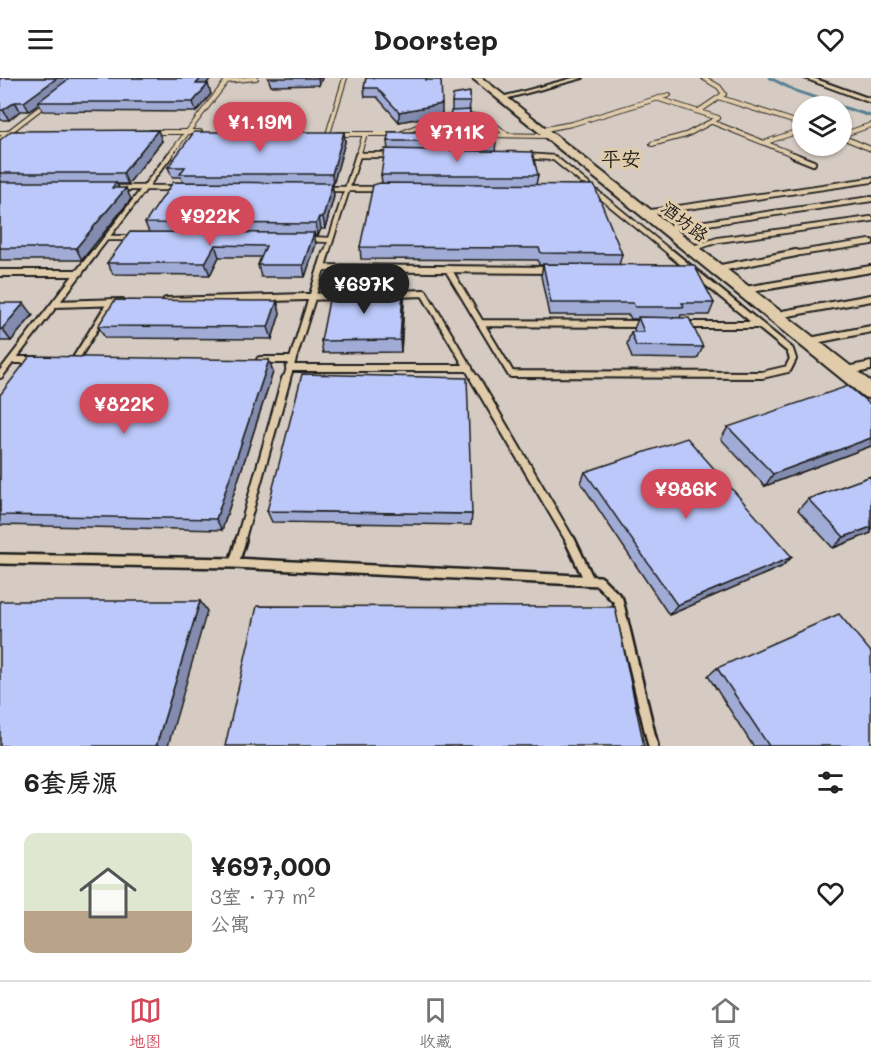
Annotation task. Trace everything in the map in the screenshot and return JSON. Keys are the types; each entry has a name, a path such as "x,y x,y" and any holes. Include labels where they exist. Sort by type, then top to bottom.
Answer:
{"street":[{"name":"酒坊路","path":"476,78 871,392"},
{"path":"501,98 580,78"},
{"path":"807,78 871,101"},
{"path":"845,371 871,366"}],"lane":[{"path":"0,375 227,79 256,78"},
{"path":"328,134 345,78"},
{"path":"699,111 724,94 722,90 704,78"},
{"path":"483,135 544,133 669,95"},
{"path":"0,139 52,98"},
{"path":"721,98 792,121"},
{"path":"652,144 686,135 718,118 659,99"},
{"path":"400,134 434,121 466,116 486,120 507,135"},
{"path":"712,122 813,163"},
{"path":"852,132 871,125"},
{"path":"140,132 211,132"},
{"path":"0,133 20,133"},
{"path":"766,142 792,133"},
{"path":"316,134 411,134"},
{"path":"234,563 289,368 365,134"},
{"path":"852,140 870,148"},
{"path":"358,155 403,155"},
{"path":"448,269 511,375 762,375 788,369 793,359 790,350 554,158 517,156"},
{"path":"645,213 871,180"},
{"path":"111,188 180,188"},
{"path":"311,189 382,189"},
{"path":"582,190 594,190"},
{"path":"665,229 871,199"},
{"path":"691,249 718,240 871,219"},
{"path":"105,238 141,238"},
{"path":"295,239 331,240"},
{"path":"716,269 771,257 871,242"},
{"path":"321,268 553,270"},
{"path":"742,290 871,269"},
{"path":"681,272 693,272"},
{"path":"0,273 79,273"},
{"path":"390,294 424,293 568,536 589,580"},
{"path":"158,301 346,296"},
{"path":"775,315 871,298"},
{"path":"75,360 111,302"},
{"path":"55,304 134,302"},
{"path":"480,323 655,324"},
{"path":"678,325 759,325"},
{"path":"807,341 871,330"},
{"path":"12,360 43,360"},
{"path":"64,360 86,360"},
{"path":"257,360 292,360"},
{"path":"289,368 469,368"},
{"path":"0,560 234,563 598,580 618,600 653,746"}],"building":[{"path":"0,78 57,78 24,102 15,102 0,110"},
{"path":"70,78 201,78 196,84 208,84 193,102 38,102"},
{"path":"366,78 441,80 442,104 399,112 377,88 364,88"},
{"path":"470,92 470,102 452,102 453,95"},
{"path":"470,110 469,121 450,121 451,111"},
{"path":"449,129 494,132 496,141 387,141 389,132 449,132"},
{"path":"158,130 123,173 0,173 0,140 11,131"},
{"path":"194,132 344,132 332,174 180,174 185,167 168,167"},
{"path":"385,149 532,152 538,175 381,175"},
{"path":"0,182 116,182 112,188 126,188 76,248 0,248"},
{"path":"173,182 329,183 332,185 323,217 319,217 316,224 145,223"},
{"path":"380,183 594,185 622,254 541,253 539,248 360,247 373,185"},
{"path":"130,232 314,233 303,265 258,265 266,246 215,245 205,263 107,263"},
{"path":"543,264 694,265 714,303 682,303 684,307 635,307 633,303 551,303"},
{"path":"403,289 400,340 321,341 331,290"},
{"path":"115,300 277,301 268,327 98,326"},
{"path":"0,303 24,303 2,329 0,329"},
{"path":"638,317 689,318 703,347 636,346 631,332 644,332"},
{"path":"30,356 269,360 216,519 0,515 0,395"},
{"path":"302,374 467,378 472,514 267,511"},
{"path":"848,386 871,405 871,438 773,474 728,427"},
{"path":"687,438 792,557 677,605 585,472"},
{"path":"871,476 871,527 844,537 808,499"},
{"path":"0,601 200,601 156,746 0,746"},
{"path":"257,606 615,607 644,746 225,746"},
{"path":"839,614 871,652 871,746 769,746 717,668"}],"waterway":[{"path":"770,78 811,96"},
{"path":"852,110 871,116"}],"district":[{"name":"平安","path":"621,158"}]}
